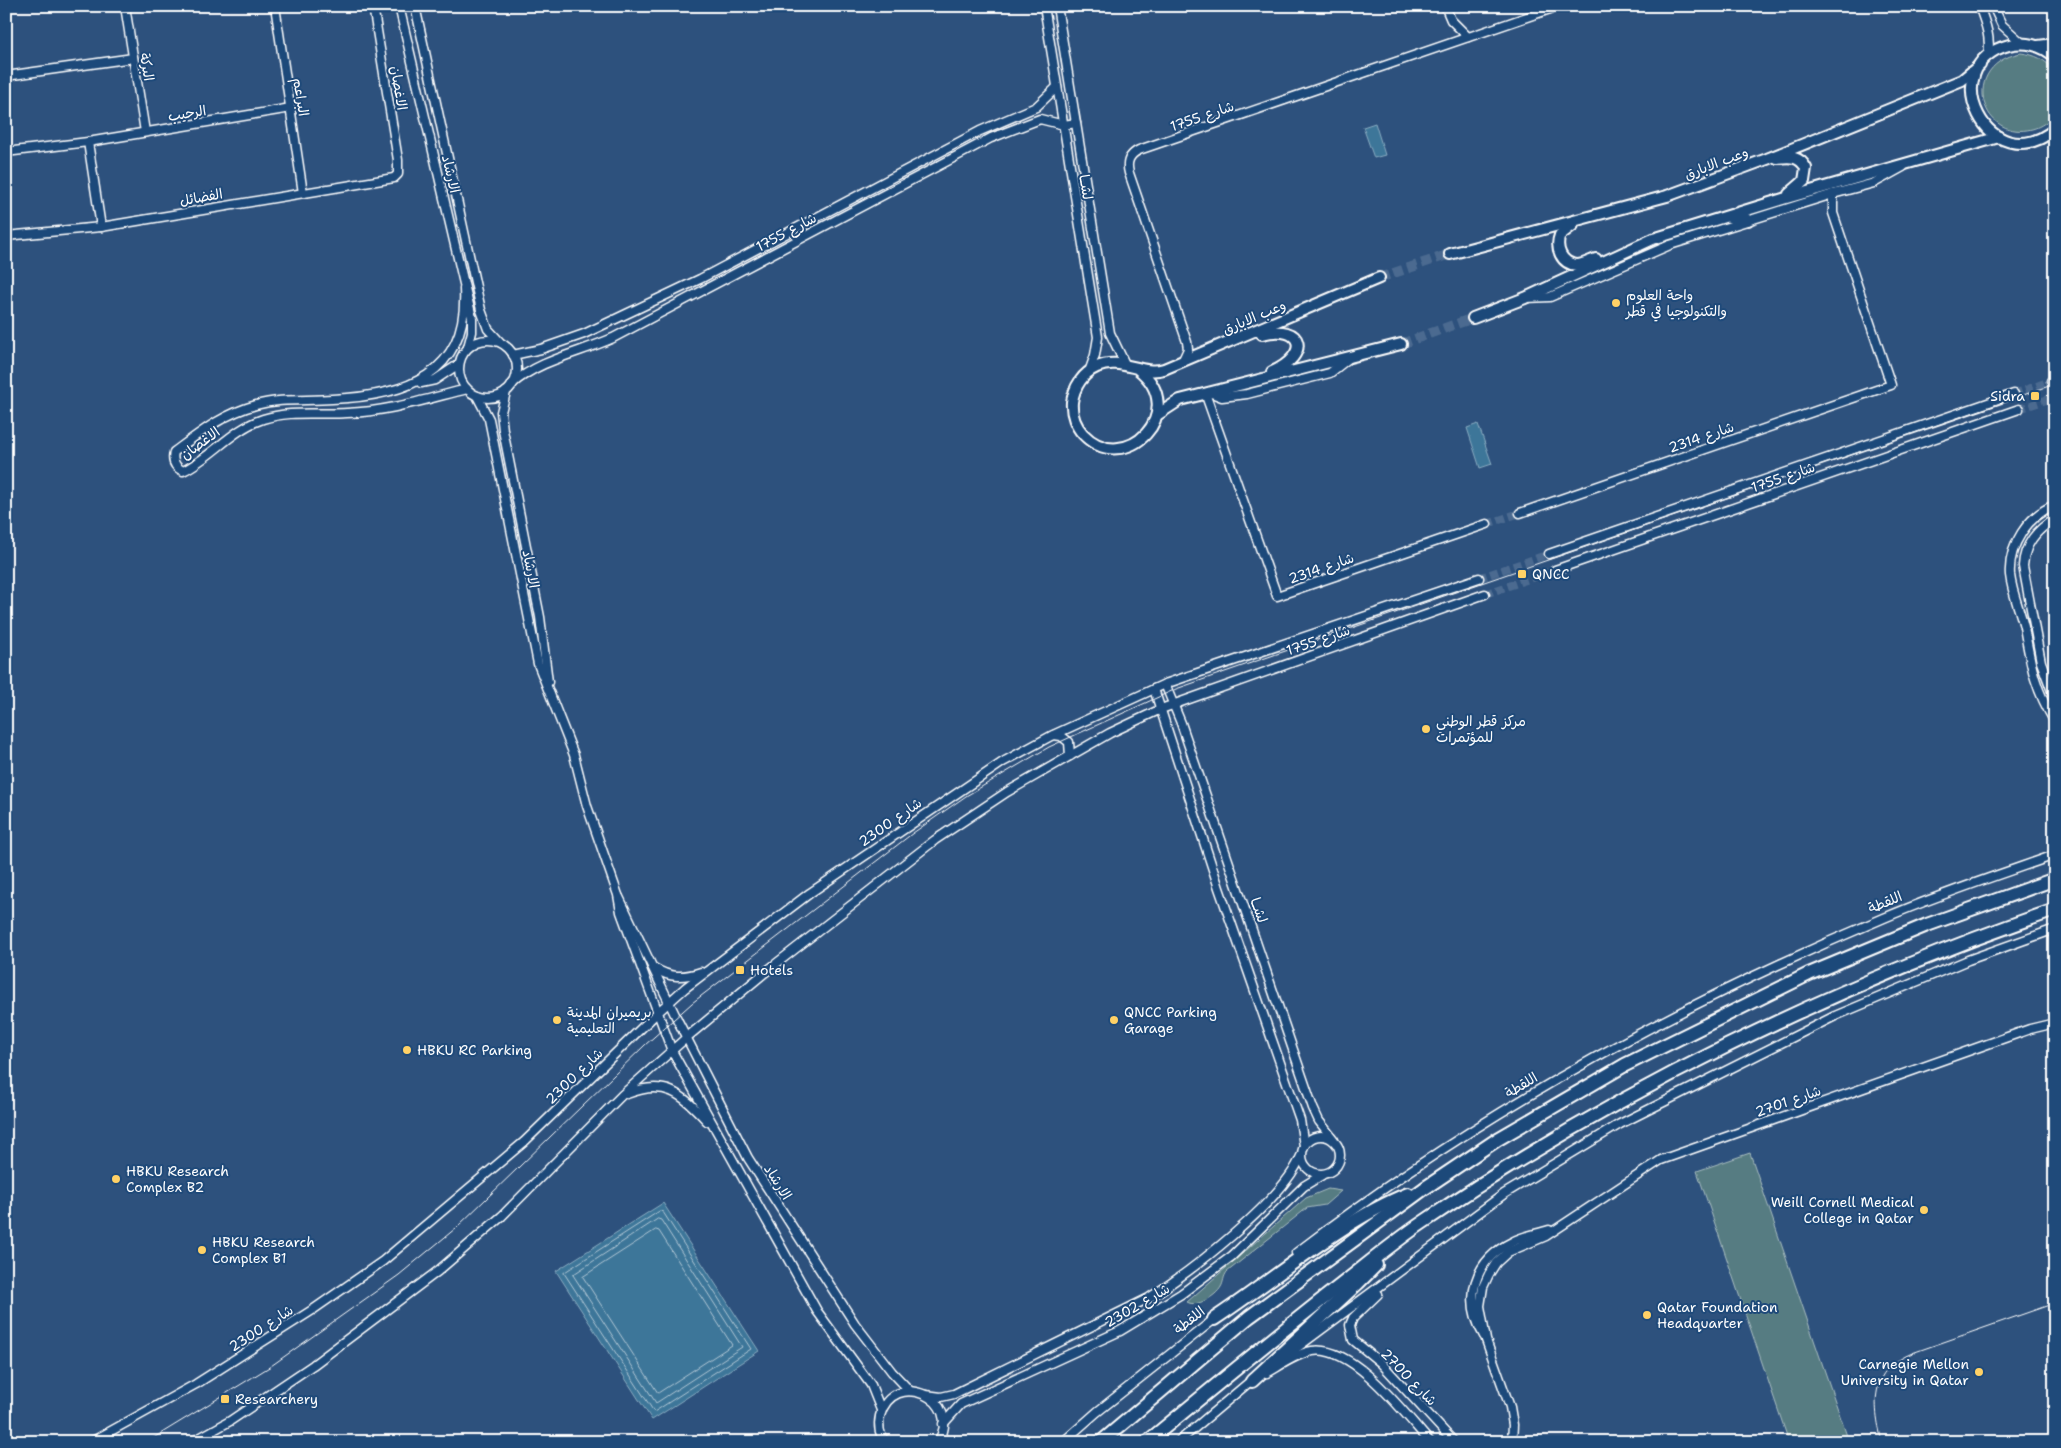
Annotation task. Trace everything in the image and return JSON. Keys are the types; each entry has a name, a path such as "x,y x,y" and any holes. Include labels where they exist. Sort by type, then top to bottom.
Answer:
{"main road":[{"path":"1101,1442 1248,1317 1425,1188 1498,1139 1625,1065 1809,974 1918,928 2055,880"},
{"path":"1147,1442 1278,1334 1398,1240 1532,1151 1748,1036 1907,965 2055,910"},
{"path":"1214,1319 1385,1204 1425,1188"},
{"path":"1252,1381 1358,1284 1398,1240"}],"street":[{"name":"البركة","path":"125,6 145,132"},
{"name":"البراعم","path":"274,6 303,192"},
{"name":"الاغصان","path":"373,6 398,160 398,174"},
{"name":"الارشاد","path":"399,6 473,325 468,347"},
{"name":"الارشاد","path":"415,6 481,310 488,329 500,342"},
{"name":"لشــا","path":"1044,6 1098,337 1089,372"},
{"name":"لشــا","path":"1057,6 1110,333 1125,364"},
{"path":"1445,6 1451,20 1468,37 1558,6"},
{"path":"1979,6 1988,31 1988,56"},
{"path":"1993,6 2002,25 2022,43"},
{"name":"شارع 1755","path":"1188,342 1129,173 1127,162 1131,155 1139,150 1468,37"},
{"path":"1999,137 1979,118 1972,101 1973,82 1980,65 1988,56 2000,48 2022,43 2037,46 2055,44"},
{"path":"2037,46 2055,57"},
{"path":"6,76 133,58"},
{"name":"وعب الابارق","path":"1450,254 1667,196 1766,159 1962,80 1980,65"},
{"name":"شارع 1755","path":"513,355 542,349 584,334 700,279 980,130 1036,107 1057,87"},
{"name":"الرحيب","path":"6,152 88,142 290,108"},
{"name":"شارع 1755","path":"512,384 536,367 589,349 613,338 991,138 1040,119 1064,125 1076,123"},
{"path":"1590,217 1566,228 1560,235 1559,251 1567,262 1579,265 1782,199 1999,137 2025,142 2041,138 2055,128"},
{"path":"88,142 101,227"},
{"path":"1766,159 1795,158 1802,162 1806,168 1804,181 1782,199"},
{"path":"1525,298 1550,297 1670,245 1874,183 1911,162"},
{"name":"الفضائل","path":"6,236 101,227 394,178 398,174"},
{"path":"1833,194 1833,213"},
{"path":"1814,201 1824,205 1833,213"},
{"name":"شارع 2314","path":"1520,513 1891,385 1833,213"},
{"path":"1723,217 1748,220"},
{"path":"1473,318 1525,298 1636,245"},
{"name":"وعب الابارق","path":"1138,369 1156,372 1180,364 1206,350 1234,341 1379,278"},
{"name":"الاغصان","path":"464,289 463,320 452,348 433,372 421,381 377,394 332,399 292,399 257,404 227,414 174,452 172,460 183,471 238,430 265,418 301,412 347,413 382,410 467,389"},
{"path":"1234,341 1280,330 1291,334 1297,343 1297,352 1292,361 1249,382"},
{"path":"484,340 500,342 513,355 517,372 512,384 506,392 492,398 477,396 467,389 459,376 459,364 468,347 484,340"},
{"path":"1188,342 1196,350 1206,350"},
{"path":"1180,364 1188,349 1188,342"},
{"path":"1157,415 1180,400 1207,392 1401,344"},
{"path":"1207,392 1222,397 1330,373 1349,358"},
{"name":"الاغصان","path":"406,386 435,380 459,364"},
{"path":"1106,364 1125,364 1138,369 1155,389 1158,406 1157,415 1148,432 1141,439 1124,447 1110,448 1088,438 1076,424 1072,405 1077,386 1089,372 1106,364"},
{"name":"الارشاد","path":"506,392 501,412 503,430 540,617 548,688"},
{"path":"1207,392 1214,418"},
{"name":"شارع 1755","path":"1549,554 2014,394"},
{"name":"الارشاد","path":"477,396 489,420 534,646 574,755 587,806 618,895 621,912 672,1051 714,1130 818,1311 871,1385 881,1410"},
{"path":"1214,418 1216,405 1222,397"},
{"name":"شارع 1755","path":"1555,570 2019,409"},
{"name":"شارع 2314","path":"1214,418 1277,596 1487,524"},
{"path":"2055,505 2038,514 2022,532 2013,554 2010,573 2024,627 2032,675 2055,722"},
{"path":"2055,519 2033,538 2026,552 2023,566 2041,662 2055,699"},
{"name":"شارع 1755","path":"1154,689 1478,578"},
{"name":"شارع 1755","path":"1161,708 1485,594"},
{"name":"لشــا","path":"1165,684 1174,704 1313,1108 1319,1121 1334,1140"},
{"path":"1154,689 1218,888 1300,1120 1304,1146 1301,1156 1306,1168 1310,1172 1322,1175 1333,1171 1340,1161 1340,1150 1334,1140 1317,1136 1304,1146"},
{"name":"شارع 2300","path":"91,1442 196,1384 314,1308 404,1245 524,1142 657,1012 708,970 810,893 1002,762 1051,736 1154,689"},
{"path":"192,1442 230,1421 313,1365 438,1271 502,1216 622,1095 686,1038 768,970 935,840 1007,792 1161,708"},
{"path":"1051,736 1056,735 1066,738 1071,746 1070,756"},
{"name":"اللقطة","path":"1063,1442 1097,1412 1335,1223 1460,1140 1567,1074 1777,966 1885,918 2055,856"},
{"name":"الارشاد","path":"618,895 686,1038 748,1158 802,1245 872,1347 910,1391"},
{"path":"1178,1442 1252,1381 1504,1194 1620,1124 1835,1016 1968,960 2055,929"},
{"path":"654,968 664,974 679,978 708,970"},
{"name":"شارع 2701","path":"2030,1029 2055,1017"},
{"name":"شارع 2701","path":"1511,1440 1510,1407 1486,1340 1477,1324 1472,1302 1473,1288 1488,1260 1512,1242 1567,1224 1661,1160 2030,1029 2055,1022"},
{"name":"الارشاد","path":"622,1095 646,1088 672,1091 686,1099 714,1130"},
{"name":"شارع 2302","path":"910,1391 941,1397 954,1394 1155,1294 1193,1267 1256,1213 1293,1174 1301,1156"},
{"name":"شارع 2302","path":"944,1424 961,1404 1120,1331 1181,1294 1232,1256 1297,1192 1322,1175"},
{"name":"شارع 2700","path":"1410,1264 1358,1312 1353,1318 1351,1332 1357,1345 1381,1364 1454,1442"},
{"name":"شارع 2700","path":"1252,1381 1312,1351 1325,1351 1337,1354 1377,1384 1430,1442"},
{"path":"885,1442 879,1429 881,1410 893,1397 910,1391"},
{"path":"926,1395 939,1407 944,1424 939,1441"}],"green space":[{"path":"2021,53 2040,58 2055,71 2056,105 2052,116 2041,125 2032,129 2014,130 2000,124 1989,114 1984,100 1984,86 1989,72 2002,60"},
{"path":"1750,1153 1849,1442 1789,1442 1697,1171"},
{"path":"1328,1189 1341,1191 1325,1205 1307,1208 1227,1272 1221,1287 1211,1297 1201,1302 1187,1302 1306,1198"}],"water":[{"path":"1375,123 1385,155 1374,158 1363,127"},
{"path":"1478,424 1492,464 1480,468 1467,428"},
{"path":"663,1203 759,1351 652,1420 556,1271"}],"tunnel":[{"path":"1379,278 1450,254"},
{"path":"1401,344 1473,318"},
{"path":"2014,394 2051,381"},
{"path":"2019,409 2055,397"},
{"path":"1487,524 1520,513"},
{"path":"1479,578 1549,554"},
{"path":"1485,594 1555,570"}],"tram line":[{"path":"147,1442 271,1366 399,1275 456,1228 645,1045 692,1003 913,833 966,796 1049,747 1176,689 2055,384"},
{"path":"1882,1442 1876,1400 1882,1377 1889,1367 1915,1352 2055,1303"}],"place":[{"name":"واحة العلوم والتكنولوجيا في قطر","path":"1616,303"},
{"name":"Sidra","path":"2035,396"},
{"name":"QNCC","path":"1522,574"},
{"name":"مركز قطر الوطني للمؤتمرات","path":"1426,729"},
{"name":"Hotels","path":"740,970"},
{"name":"بريميران المدينة التعليمية","path":"557,1020"},
{"name":"QNCC Parking Garage","path":"1114,1020"},
{"name":"HBKU RC Parking","path":"407,1050"},
{"name":"HBKU Research Complex B2","path":"116,1179"},
{"name":"Weill Cornell Medical College in Qatar","path":"1924,1210"},
{"name":"HBKU Research Complex B1","path":"202,1250"},
{"name":"Qatar Foundation Headquarter","path":"1647,1315"},
{"name":"Carnegie Mellon University in Qatar","path":"1979,1372"},
{"name":"Researchery","path":"225,1399"}]}
